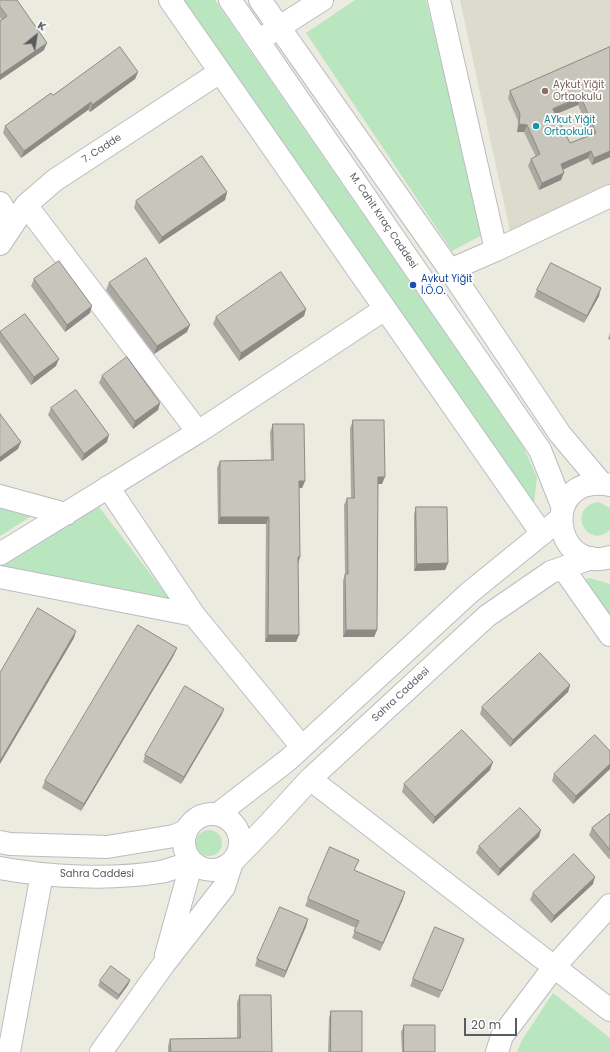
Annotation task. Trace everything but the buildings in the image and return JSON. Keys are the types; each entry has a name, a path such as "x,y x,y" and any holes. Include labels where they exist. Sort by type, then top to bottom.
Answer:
{"street":[{"path":"170,0 542,534"},
{"name":"M. Cahit Kıraç Caddesi","path":"230,0 540,450 561,514 561,530 566,540 572,549 581,555 601,558"},
{"path":"260,0 450,270 560,434 608,485"},
{"path":"259,41 322,0"},
{"path":"439,0 496,250"},
{"name":"7. Cadde","path":"0,244 26,205 55,180 220,72"},
{"path":"450,270 610,196"},
{"path":"0,203 13,224"},
{"path":"26,205 198,432"},
{"path":"0,554 198,432 385,309"},
{"path":"218,814 302,747 469,593 542,534 561,514 568,498 576,490 587,485 608,485"},
{"path":"108,487 194,615 302,747"},
{"path":"0,496 66,514"},
{"name":"Sahra Caddesi","path":"0,868 42,874 106,876 160,872 192,862 199,867 208,870 216,870 232,862 310,779 487,616 550,572 601,558"},
{"path":"563,568 610,635"},
{"path":"0,577 194,615"},
{"path":"310,779 610,1010"},
{"path":"101,1052 164,964 224,887 232,862 240,847 238,830 233,822 218,814 208,813 199,816 191,822 186,831 184,847 192,862 164,964"},
{"path":"0,842 10,844 107,847 174,836 186,831"},
{"path":"9,1052 42,874"},
{"path":"497,1052 502,1036 554,968 610,905"}],"shaded area":[{"name":"Aykut Yiğit Ortaokulu","path":"460,0 610,0 610,183 510,231"}],"green space":[{"path":"178,0 215,0 523,446 537,477 533,513"},
{"path":"355,0 426,0 484,234 452,251 306,33"},
{"path":"599,502 610,508 610,530 602,535 594,535 587,532 581,519 583,511 589,506"},
{"path":"0,505 33,515 0,536"},
{"path":"99,507 172,602 2,567"},
{"path":"590,578 610,584 610,622 584,580"},
{"path":"209,830 218,834 222,843 218,852 209,856 200,852 196,843 200,834"},
{"path":"553,993 610,1038 610,1052 517,1052 522,1040"}],"place":[{"name":"Aykut Yiğit Ortaokulu","path":"545,91"},
{"name":"AYkut Yiğit Ortaokulu","path":"536,126"},
{"name":"Aykut Yiğit İ.Ö.O.","path":"413,285"}]}
